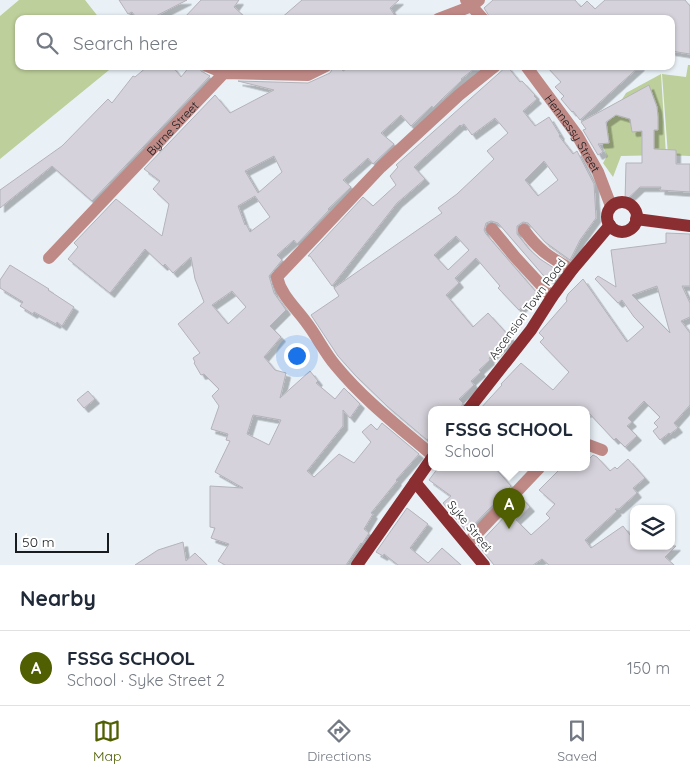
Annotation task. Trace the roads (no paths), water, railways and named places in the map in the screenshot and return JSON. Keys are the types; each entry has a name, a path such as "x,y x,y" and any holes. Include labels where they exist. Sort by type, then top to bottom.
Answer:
{"main road":[{"path":"619,202 629,204 635,210 636,219 634,224 627,230 618,231 610,225 607,214 611,206 619,202"},
{"path":"636,219 690,226"},
{"name":"Ascension Town Road","path":"471,406 531,330 572,270 610,225"},
{"path":"357,565 428,463"},
{"name":"Syke Street","path":"415,482 484,565"}],"street":[{"path":"446,15 472,2 480,15"},
{"path":"217,70 224,73 308,74 317,70"},
{"path":"428,454 385,416 334,364 307,323 279,288 277,277 381,167 459,95 490,70"},
{"name":"Hennessy Street","path":"529,70 577,135 598,172 611,206"},
{"name":"Byrne Street","path":"49,258 224,73"},
{"path":"492,229 552,297"},
{"path":"524,230 535,245 549,257 572,270"},
{"path":"590,446 602,450"},
{"path":"467,544 536,471"}],"place":[{"name":"FSSG SCHOOL","path":"509,529"}]}
